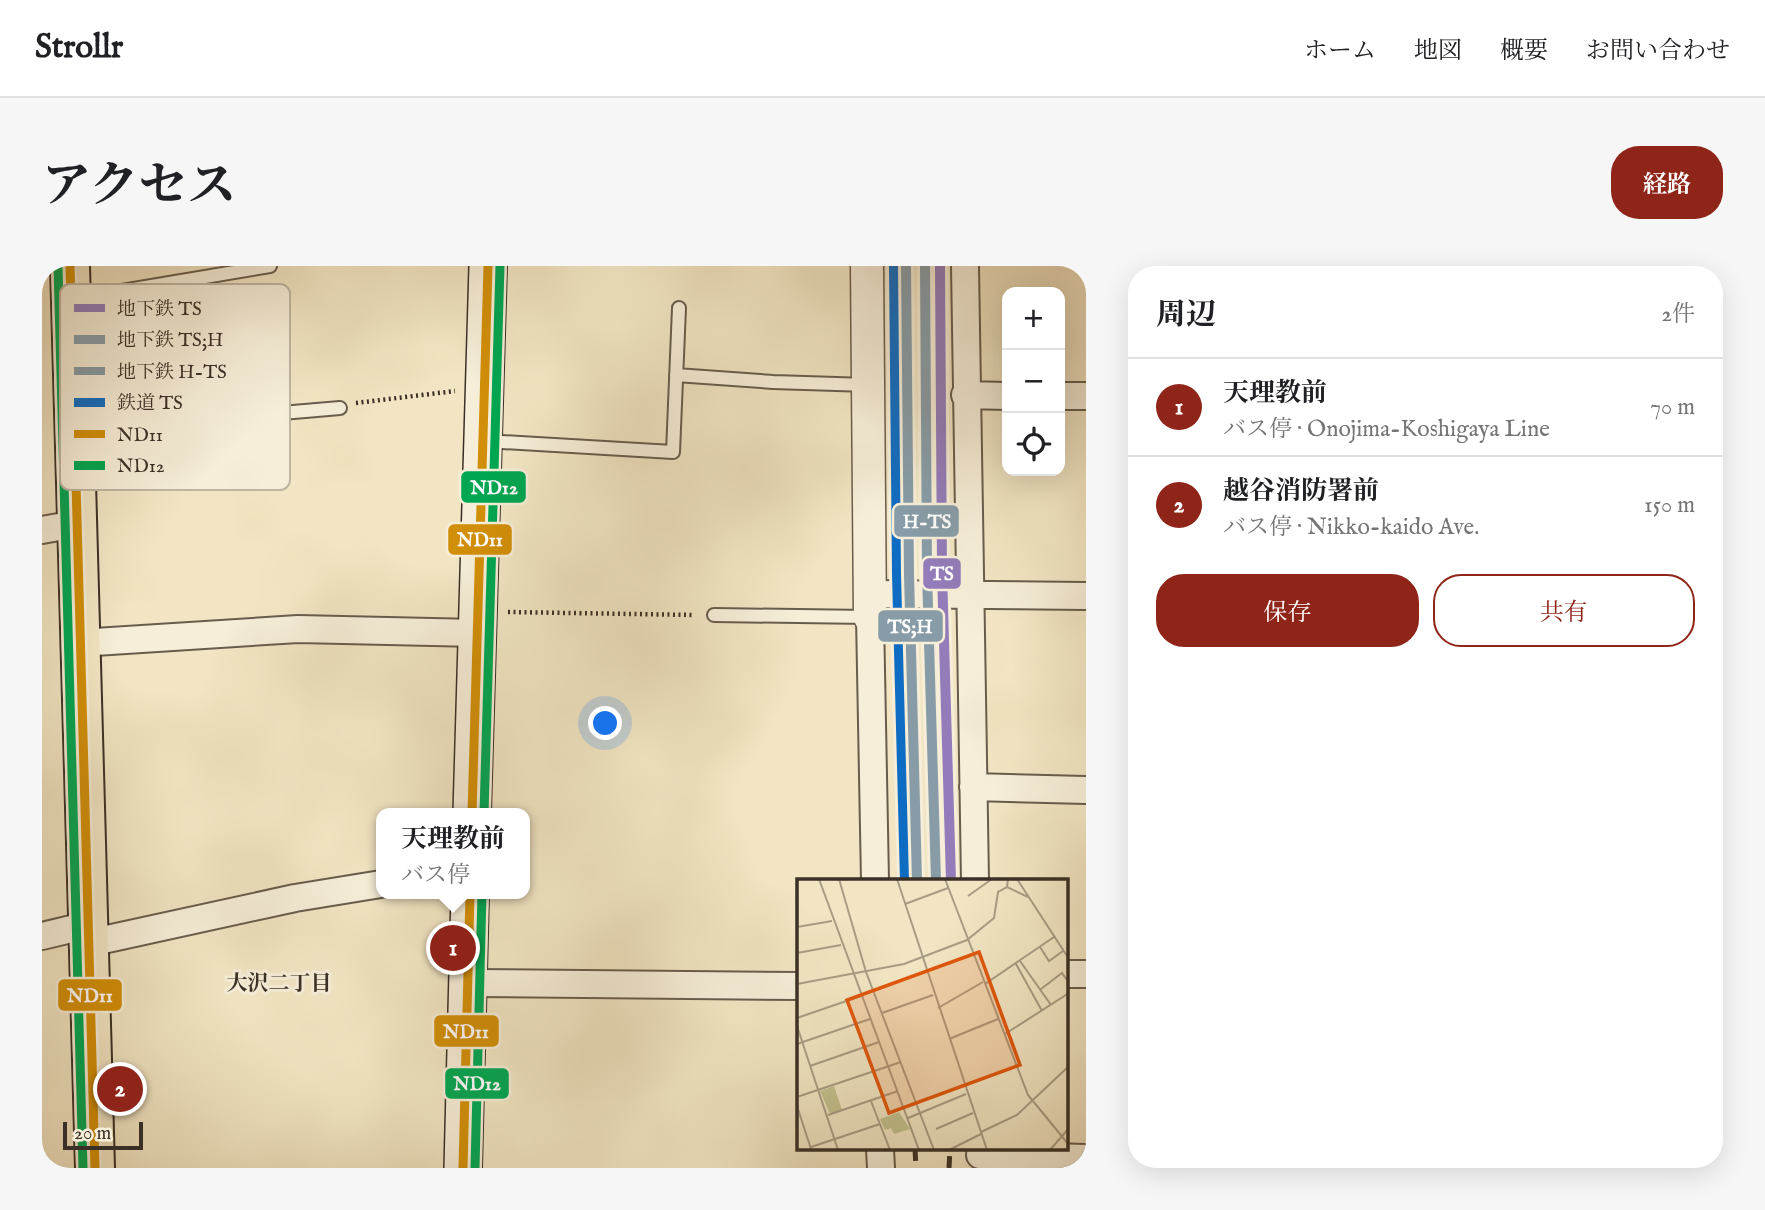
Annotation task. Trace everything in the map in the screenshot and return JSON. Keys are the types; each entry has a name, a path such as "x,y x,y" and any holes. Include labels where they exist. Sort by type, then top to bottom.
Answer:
{"main road":[{"path":"472,808 488,266"},
{"path":"66,490 59,527 79,643 95,1168"},
{"path":"463,1168 470,899"}],"street":[{"path":"867,266 874,879"},
{"path":"965,266 965,396 975,879"},
{"path":"965,396 1002,396"},
{"path":"1065,396 1086,396"},
{"path":"869,606 971,594 1086,596"},
{"path":"79,643 298,629 477,623"},
{"path":"973,787 1086,790"},
{"path":"42,936 89,934 376,885"},
{"path":"1068,974 1086,974"},
{"path":"468,983 797,986"},
{"path":"880,1150 881,1168"},
{"path":"980,1157 1086,1158"}],"lane":[{"path":"71,283 270,266"},
{"path":"483,441 673,452 679,308"},
{"path":"676,375 868,385"},
{"path":"290,412 340,408"},
{"path":"714,615 869,606"}],"path":[{"path":"340,408 342,404 485,387"},
{"path":"477,623 714,615"}],"railway":[{"path":"915,1150 916,1168"},
{"path":"949,1168 950,1150"}],"metro line":[{"name":"TS;H","path":"906,266 909,574 917,879"},
{"name":"H-TS","path":"925,266 927,573 936,879"},
{"name":"TS","path":"940,266 942,572 951,879"}],"rail line":[{"name":"TS","path":"894,266 897,574 905,879"}],"transit line":[{"name":"ND12","path":"58,266 60,338"},
{"name":"ND11","path":"70,266 70,284"},
{"name":"ND11","path":"472,808 488,266"},
{"name":"ND12","path":"484,808 500,266"},
{"name":"ND12","path":"64,490 83,1168"},
{"name":"ND11","path":"76,490 95,1168"},
{"name":"ND11","path":"463,1168 470,899"},
{"name":"ND12","path":"475,1168 482,899"}],"place":[{"name":"天理教前","path":"453,948"},
{"name":"越谷消防署前","path":"120,1089"}],"district":[{"name":"大沢二丁目","path":"279,984"}]}
